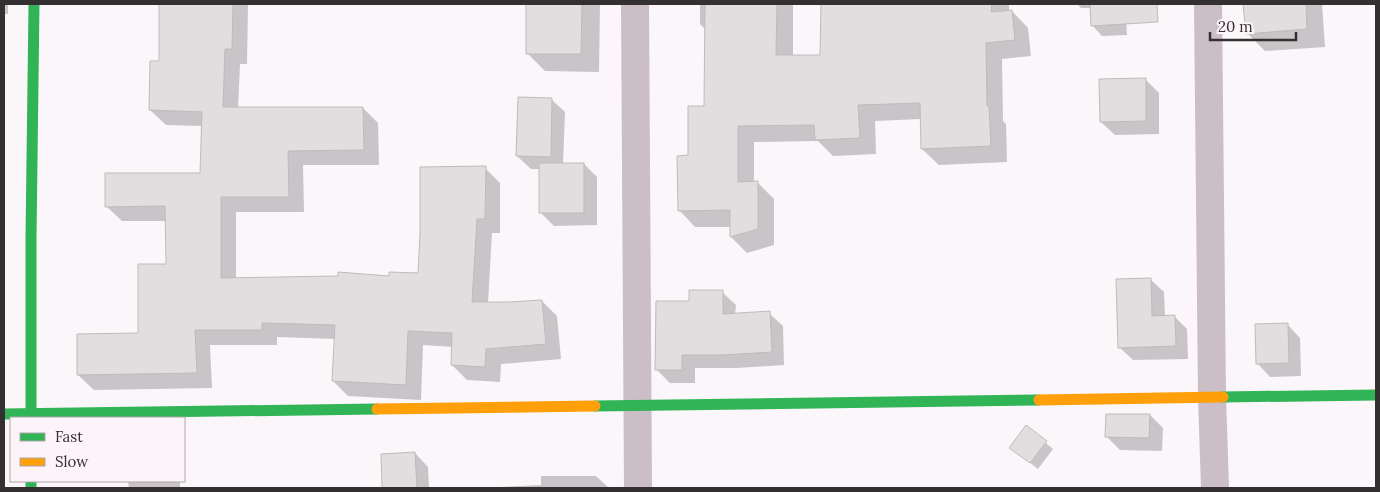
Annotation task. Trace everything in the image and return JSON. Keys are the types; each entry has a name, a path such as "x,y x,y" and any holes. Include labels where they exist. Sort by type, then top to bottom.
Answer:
{"street":[{"path":"31,416 34,4"},
{"path":"635,4 638,488"},
{"path":"1208,4 1212,398 1215,488"},
{"path":"4,414 31,416 1376,395"}],"building":[{"path":"159,4 233,4 232,49 225,49 223,107 363,107 364,150 288,151 289,197 221,197 221,278 338,276 338,272 389,276 389,272 418,273 420,167 486,166 485,219 477,219 472,302 542,300 546,344 486,349 485,367 451,365 452,333 408,331 406,385 332,381 335,325 262,323 262,330 195,330 197,373 77,375 77,334 138,333 138,264 166,264 165,206 105,207 105,173 200,173 202,112 149,110 150,61 159,61"},
{"path":"526,4 582,4 581,54 526,54"},
{"path":"705,4 777,4 776,55 820,55 821,4 992,4 991,12 1012,10 1015,40 986,43 987,106 989,106 991,146 921,149 920,103 858,105 860,138 815,140 814,125 738,126 738,182 758,181 758,229 730,237 730,210 678,211 677,156 688,155 688,106 704,106"},
{"path":"1090,4 1157,4 1158,22 1091,26"},
{"path":"1243,4 1306,4 1307,29 1246,34"},
{"path":"1146,78 1146,121 1100,122 1099,79"},
{"path":"518,97 552,98 551,157 516,156"},
{"path":"539,163 584,163 584,213 539,213"},
{"path":"1151,278 1152,316 1175,315 1176,346 1118,348 1116,279"},
{"path":"689,290 723,290 723,314 770,311 772,352 682,355 682,370 655,370 656,301 689,301"},
{"path":"1288,323 1289,363 1256,364 1255,324"},
{"path":"1106,414 1150,414 1149,438 1105,437"},
{"path":"1026,425 1047,441 1030,463 1009,448"},
{"path":"415,452 417,488 382,488 381,454"}],"traffic: fast":[{"path":"31,417 34,4"},
{"path":"1223,397 1376,395"},
{"path":"595,406 1039,400"},
{"path":"4,414 377,409"},
{"path":"31,482 31,488"}],"traffic: slow":[{"path":"1039,400 1223,397"},
{"path":"377,409 595,406"}]}
